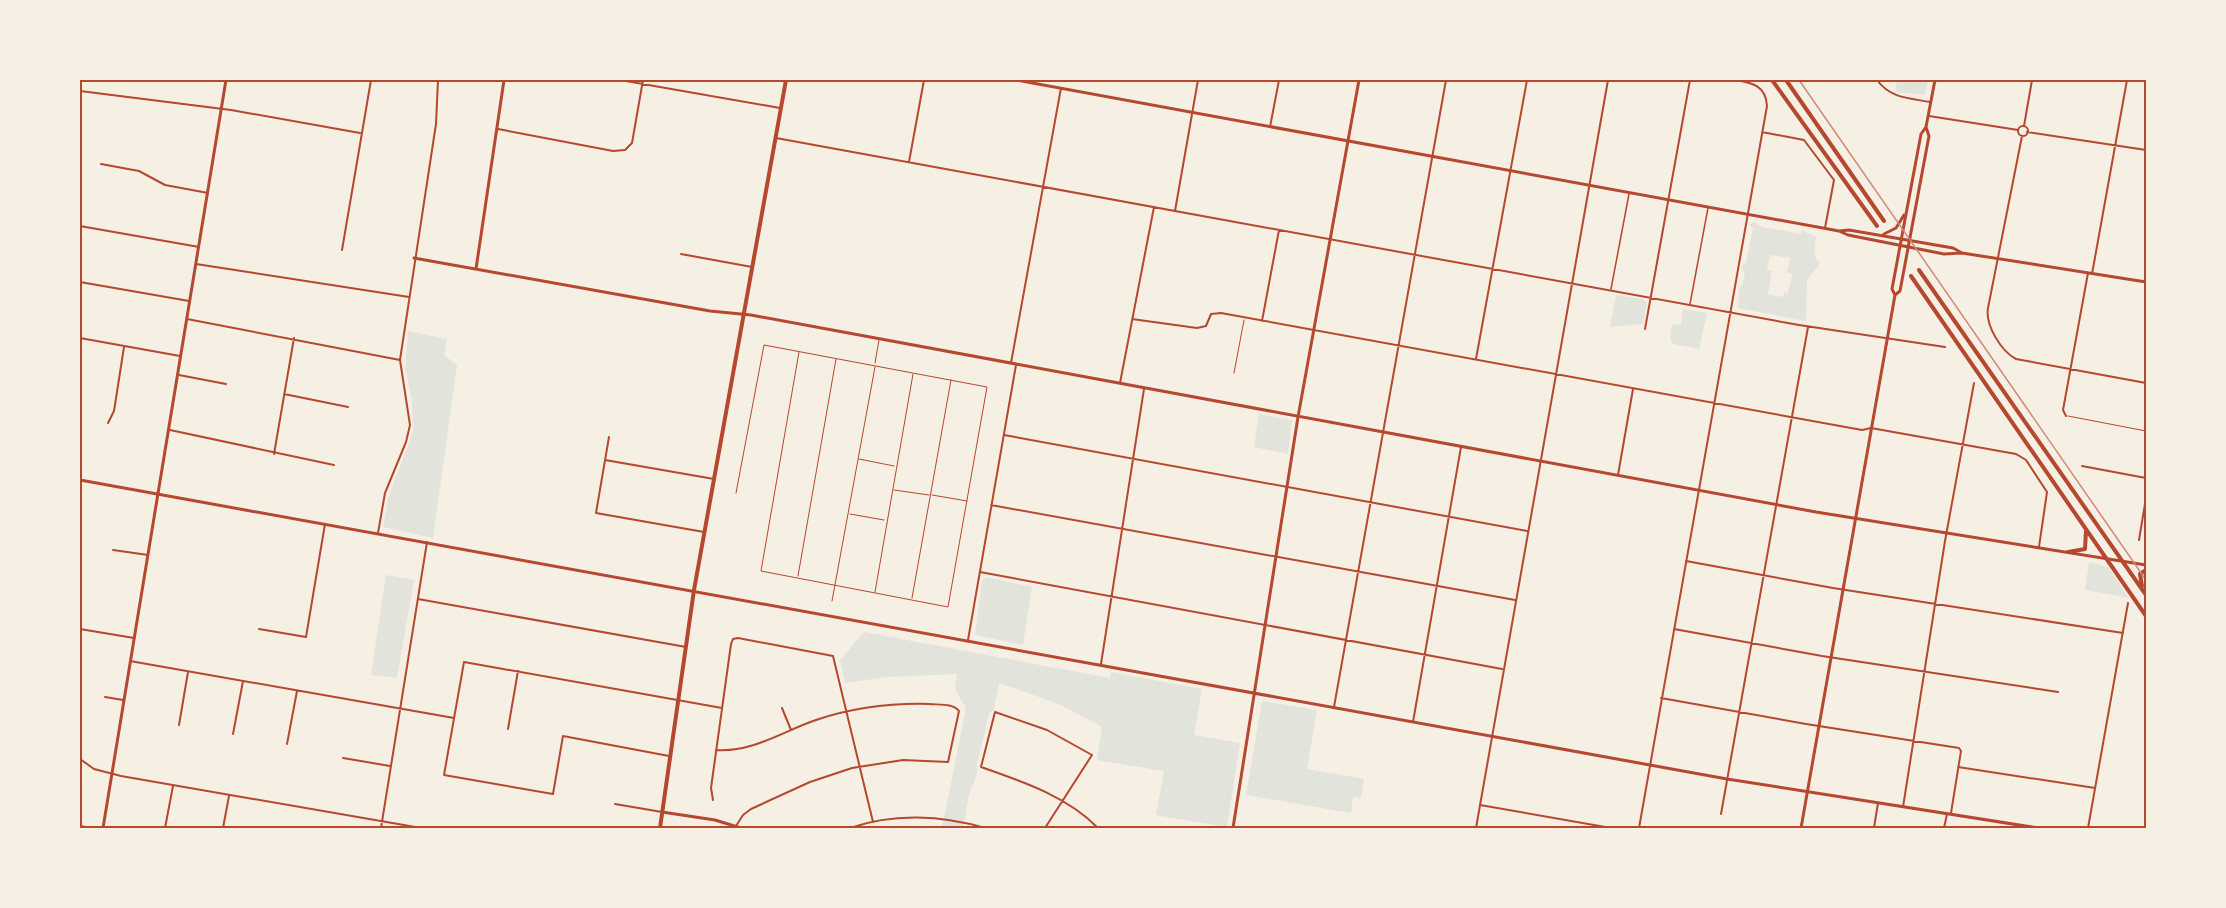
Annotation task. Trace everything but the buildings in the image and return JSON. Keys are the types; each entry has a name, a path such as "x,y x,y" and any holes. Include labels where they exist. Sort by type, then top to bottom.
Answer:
{"main road":[{"path":"660,828 694,590 786,80"},
{"path":"1772,80 1877,226"},
{"path":"1786,80 1884,221"},
{"path":"1919,270 2146,595"},
{"path":"1911,276 2146,616"},
{"path":"2068,552 2085,549 2086,530"},
{"path":"2146,570 2141,572 2139,579 2146,595"}],"street":[{"path":"103,828 226,80"},
{"path":"342,250 360,133 371,80"},
{"path":"378,533 385,493 406,442 410,425 400,360 437,116 438,80"},
{"path":"476,269 504,80"},
{"path":"620,80 643,82 780,108"},
{"path":"909,162 924,80"},
{"path":"1016,80 1824,229 1849,230 1910,240 1953,248 1962,253 2146,282"},
{"path":"1175,211 1198,80"},
{"path":"1270,127 1279,80"},
{"path":"1233,828 1298,417 1359,80"},
{"path":"1334,707 1381,433 1446,80"},
{"path":"1476,359 1527,80"},
{"path":"1476,828 1608,80"},
{"path":"1645,329 1690,80"},
{"path":"1639,828 1712,402 1767,106 1764,92 1756,84 1736,80"},
{"path":"1877,80 1885,91 1892,95 1931,102"},
{"path":"1801,828 1895,295 1892,289 1921,134 1926,127 1935,80"},
{"path":"2027,132 2024,126 2032,80"},
{"path":"2066,416 2063,410 2070,369 2127,80"},
{"path":"496,129 613,151 628,149 632,143 643,82"},
{"path":"1011,364 1061,88"},
{"path":"80,91 221,109 360,133"},
{"path":"1928,116 2018,130 2024,126"},
{"path":"1895,295 1900,291 1910,240 1929,136 1926,127"},
{"path":"2018,130 2022,136"},
{"path":"1762,132 1804,140 1834,180 1824,229"},
{"path":"2146,150 2027,132 2022,136 1986,318 2013,358 2146,383"},
{"path":"776,138 1808,327 1945,347"},
{"path":"101,164 139,171 165,185 208,193"},
{"path":"1611,291 1629,193"},
{"path":"1878,235 1896,228 1908,202"},
{"path":"1120,384 1154,207"},
{"path":"1690,305 1708,207"},
{"path":"80,226 199,247"},
{"path":"1262,321 1279,230"},
{"path":"1839,231 1848,236 1952,256 1962,253"},
{"path":"681,254 752,267"},
{"path":"414,258 710,312 743,315 879,339 1776,505 2146,565"},
{"path":"196,264 409,297"},
{"path":"80,282 190,302"},
{"path":"1132,319 1197,328 1206,326 1215,312 1794,418 1862,430 1871,428 2021,455 2047,492 2039,547"},
{"path":"187,319 400,360"},
{"path":"1721,814 1763,575 1794,418 1808,327"},
{"path":"80,338 181,356"},
{"path":"274,454 294,338"},
{"path":"108,423 114,411 125,346"},
{"path":"968,640 1016,365"},
{"path":"178,375 226,384"},
{"path":"1903,807 1935,604 1974,383"},
{"path":"1101,664 1144,388"},
{"path":"1617,476 1633,389"},
{"path":"284,394 348,407"},
{"path":"168,430 227,440 274,454 334,465"},
{"path":"1004,435 1527,531"},
{"path":"609,437 596,513 704,532"},
{"path":"1413,722 1461,447"},
{"path":"605,460 714,479"},
{"path":"2082,466 2146,478"},
{"path":"80,480 1727,779 1949,814 2016,827 2038,828"},
{"path":"2139,540 2146,498"},
{"path":"991,505 1515,600"},
{"path":"259,629 306,637 325,524"},
{"path":"381,828 427,542"},
{"path":"113,550 148,555"},
{"path":"1686,561 1935,604 2123,633"},
{"path":"980,572 1503,669"},
{"path":"418,600 686,647"},
{"path":"2088,828 2128,603"},
{"path":"80,628 134,638"},
{"path":"1674,629 1751,644 2058,692"},
{"path":"712,800 711,788 733,639 833,656 873,822"},
{"path":"130,661 454,717"},
{"path":"670,756 563,736 553,794 444,776 464,662 722,708"},
{"path":"179,725 188,671"},
{"path":"508,729 518,671"},
{"path":"233,734 243,681"},
{"path":"287,744 297,690"},
{"path":"105,697 124,700"},
{"path":"1661,698 1959,748 1958,767 1944,828"},
{"path":"716,750 743,749 791,729 846,711 901,704 938,705 957,708 959,711 948,762 903,760 858,766 823,776 746,812 736,826"},
{"path":"782,708 791,729"},
{"path":"1045,828 1063,802 1092,755 1047,730 995,712 981,767 1022,781 1063,802 1098,828"},
{"path":"343,758 391,766"},
{"path":"80,759 94,769 173,786 421,828"},
{"path":"1958,767 2096,788"},
{"path":"165,828 173,786"},
{"path":"224,828 230,796"},
{"path":"1874,828 1878,803"},
{"path":"615,804 715,820 741,828"},
{"path":"1480,805 1611,828"},
{"path":"850,828 892,818 934,819 985,828"},
{"path":"80,826 92,828"}],"lane":[{"path":"1234,373 1245,318"},
{"path":"832,601 879,339"},
{"path":"736,493 764,345 987,387 948,607 761,571 800,352"},
{"path":"798,578 836,358"},
{"path":"875,593 895,466 913,372"},
{"path":"912,600 951,380"},
{"path":"2066,416 2146,431"},
{"path":"858,458 895,466"},
{"path":"892,490 968,501"},
{"path":"848,513 886,521"}],"shaded area":[{"path":"1897,80 1928,80 1925,95 1895,92"},
{"path":"1754,222 1762,227 1801,234 1802,230 1816,237 1814,255 1820,264 1807,280 1806,321 1738,308 1739,288 1742,286 1745,272 1741,271 1742,265 1746,263 1753,228 1749,225","holes":["1770,255 1790,258 1787,272 1792,274 1788,293 1784,292 1783,297 1768,294 1772,271 1767,270"]},
{"path":"1616,295 1643,299 1647,304 1643,324 1610,327"},
{"path":"1683,309 1707,313 1699,349 1673,344 1670,338 1672,324 1681,325"},
{"path":"408,331 447,339 444,355 457,365 433,538 383,527 388,498 413,432 412,401 405,368"},
{"path":"1259,414 1292,420 1288,454 1254,447"},
{"path":"2089,562 2108,567 2129,598 2085,590"},
{"path":"386,575 414,580 397,678 371,675"},
{"path":"986,577 1032,587 1023,645 975,635 982,581"},
{"path":"864,632 1110,678 1111,672 1202,689 1194,735 1240,743 1227,827 1156,815 1164,771 1097,760 1102,727 1059,704 999,683 994,709 989,714 977,765 977,775 969,794 963,828 942,828 966,708 955,689 957,674 887,677 845,683 840,660"},
{"path":"1262,701 1317,710 1307,769 1364,779 1361,798 1353,797 1351,813 1246,795"}],"railway":[{"path":"1799,80 2146,580"}]}
